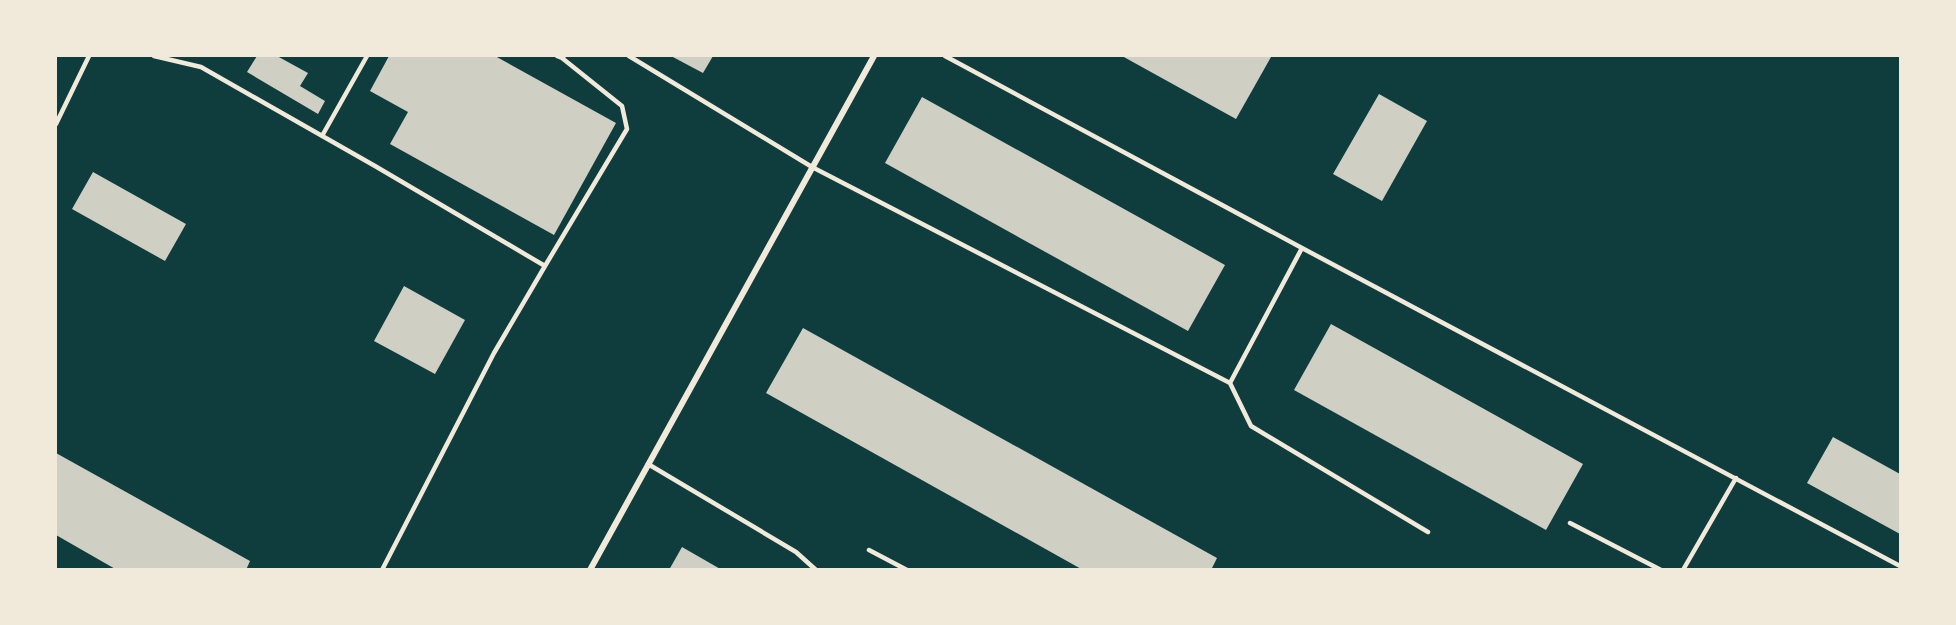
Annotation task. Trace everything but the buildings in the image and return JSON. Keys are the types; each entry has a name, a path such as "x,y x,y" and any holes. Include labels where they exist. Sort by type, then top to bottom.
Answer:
{"street":[{"path":"590,570 874,56"}],"lane":[{"path":"56,124 89,56"},
{"path":"154,56 201,67 545,266"},
{"path":"322,136 367,56"},
{"path":"382,570 494,353 627,129 622,106 561,56"},
{"path":"629,56 812,167 1230,383 1251,426 1428,532"},
{"path":"945,56 1900,566"},
{"path":"1230,383 1302,248"},
{"path":"648,464 796,552 816,570"},
{"path":"1683,570 1736,478"},
{"path":"1570,523 1661,570"},
{"path":"869,550 907,570"}]}
